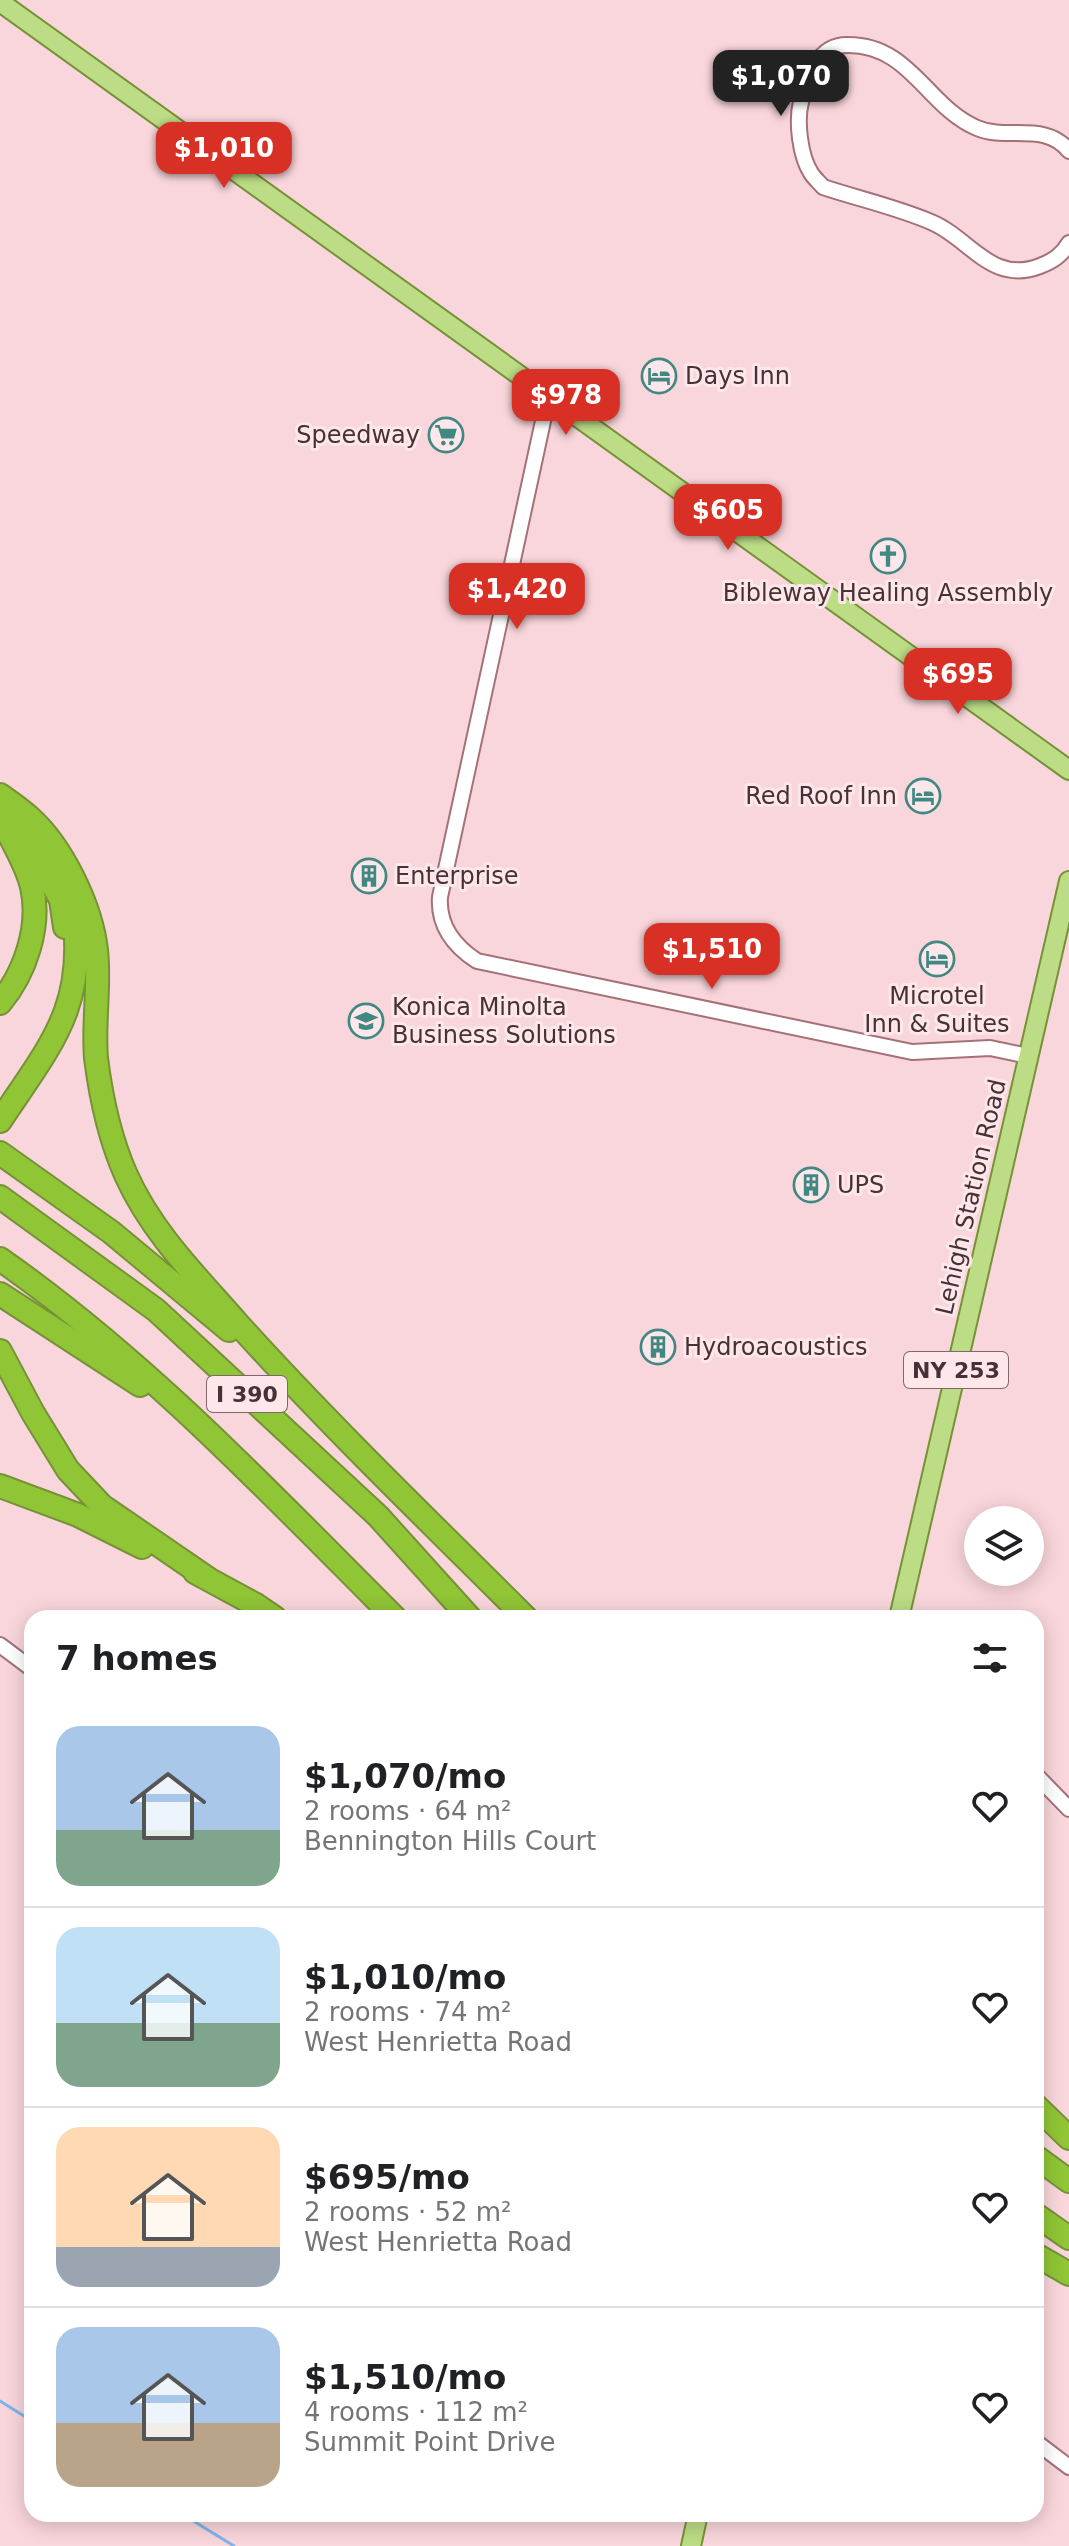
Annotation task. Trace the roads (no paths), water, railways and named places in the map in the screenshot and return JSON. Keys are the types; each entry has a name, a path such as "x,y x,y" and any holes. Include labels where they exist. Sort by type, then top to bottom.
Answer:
{"highway":[{"path":"0,1003 22,969 31,942 34,913 32,888 1,808"},
{"path":"0,1102 41,1041 55,1012 64,983 67,957 61,900 32,847 1,808"},
{"path":"0,1121 51,1045 65,1016 78,956 71,898 48,847 1,808"},
{"path":"1,808 30,818 53,843 73,877 86,911 96,947 96,1056 112,1139 126,1176 165,1242 286,1377 518,1610"},
{"path":"0,1153 111,1232 286,1377"},
{"name":"I 390","path":"0,1197 156,1310 378,1516 463,1610"},
{"name":"I 390","path":"0,1259 86,1323 204,1426 387,1610"},
{"path":"0,1294 204,1426"},
{"path":"0,1351 68,1470 102,1506 207,1578 261,1610"},
{"path":"0,1486 78,1515 207,1578"},
{"path":"476,1568 509,1610"},
{"path":"1044,2114 1069,2138"},
{"path":"1044,2163 1069,2181"},
{"path":"1044,2221 1069,2238"},
{"path":"1044,2260 1069,2274"}],"main road":[{"path":"0,2 1069,770"},
{"name":"Lehigh Station Road","path":"901,1610 1069,881"},
{"path":"691,2546 696,2522"}],"street":[{"path":"1069,151 1044,135 990,133 965,122 898,61 881,49 858,45 841,45 821,54 800,107 803,156 811,173 823,187 934,223 995,267 1020,272 1037,268 1052,261 1069,243"},
{"path":"548,398 440,897 442,920 458,946 477,961 912,1052 990,1048 1028,1056"},
{"path":"0,1645 24,1663"},
{"path":"1044,1783 1069,1809"},
{"path":"1044,2448 1069,2467"}],"waterway":[{"path":"0,2401 24,2416"},
{"path":"195,2522 234,2546"}],"place":[{"name":"Days Inn","path":"659,376"},
{"name":"Speedway","path":"446,435"},
{"name":"Bibleway Healing Assembly","path":"888,556"},
{"name":"Red Roof Inn","path":"923,796"},
{"name":"Enterprise","path":"369,876"},
{"name":"Microtel Inn & Suites","path":"937,959"},
{"name":"Konica Minolta Business Solutions","path":"366,1021"},
{"name":"UPS","path":"811,1185"},
{"name":"Hydroacoustics","path":"658,1347"}]}
